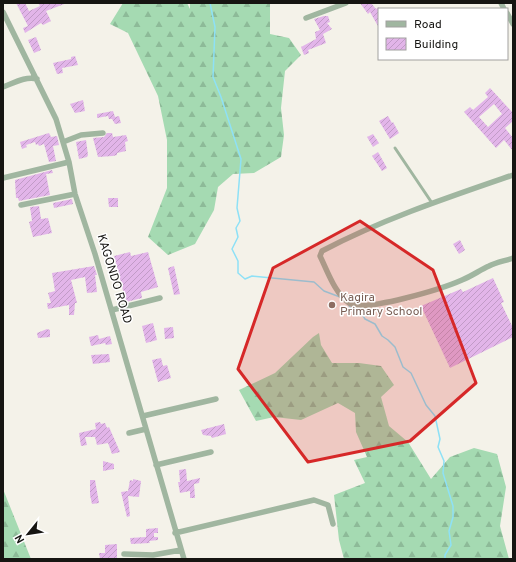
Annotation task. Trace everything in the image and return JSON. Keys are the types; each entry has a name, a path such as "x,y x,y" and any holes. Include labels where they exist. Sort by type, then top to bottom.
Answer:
{"street":[{"path":"306,18 346,3"},
{"name":"KAGONDO ROAD","path":"3,12 56,119 69,162 75,194 112,310 175,533 184,559"},
{"path":"508,15 513,24"},
{"path":"3,87 31,77 37,79"},
{"path":"63,142 86,134 103,133"},
{"path":"3,178 69,162"},
{"path":"513,175 432,203 344,240 321,253 331,276 345,300 357,306 396,300 462,280 491,265 513,258"},
{"path":"21,205 75,194"},
{"path":"112,310 160,298"},
{"path":"143,416 216,399"},
{"path":"129,433 146,429"},
{"path":"156,465 211,452"},
{"path":"175,533 314,500 328,505 333,524"},
{"path":"124,554 152,555 181,550"}],"lane":[{"path":"394,148 432,203"}],"highlighted area":[{"path":"360,221 433,270 476,383 410,441 308,462 238,369 273,268"}],"green space":[{"path":"123,3 187,3 190,9 190,3 270,3 270,34 289,38 301,55 285,71 281,108 284,135 281,157 254,173 233,174 218,187 214,210 195,244 168,255 148,237 167,188 167,140 158,96 128,33 110,24"},
{"path":"319,333 321,345 332,363 359,363 381,366 394,385 381,397 389,426 408,442 431,479 450,457 474,448 497,454 506,487 500,526 509,559 344,559 339,540 334,495 365,483 354,460 367,457 356,432 355,413 338,403 301,420 274,417 256,421 239,390 275,373"},
{"path":"3,489 31,559 3,559"}],"building":[{"path":"16,3 25,3 29,11 40,6 38,3 67,3 46,11 51,21 43,25 41,23 25,33 23,28 28,26"},
{"path":"360,3 371,3 376,9 379,7 378,26 370,12 368,14"},
{"path":"328,16 330,22 327,23 332,29 323,34 326,43 308,50 309,53 304,55 301,47 316,39 315,32 320,30 314,19"},
{"path":"36,37 41,50 34,53 28,40"},
{"path":"75,56 78,65 62,68 63,73 57,74 53,63 71,59 71,57"},
{"path":"490,88 513,113 513,121 505,128 513,138 513,151 504,140 496,148 464,112 470,107 473,110 488,97 485,93","holes":["494,104 502,114 488,127 479,117"]},
{"path":"83,100 85,111 75,113 70,104"},
{"path":"113,111 115,117 119,116 121,123 115,124 112,119 109,119 108,116 97,118 97,114"},
{"path":"388,116 399,133 390,139 379,121"},
{"path":"49,133 51,137 57,136 59,145 53,146 56,161 49,162 44,144 39,146 38,144 36,145 35,142 26,145 27,147 22,149 20,142"},
{"path":"107,133 112,133 113,137 126,135 128,141 125,142 126,151 117,153 117,155 113,156 98,157 93,138 104,137"},
{"path":"373,134 379,143 373,147 367,137"},
{"path":"86,140 88,155 87,157 79,159 76,142"},
{"path":"378,152 387,168 382,171 372,156"},
{"path":"52,170 53,173 46,174 50,195 19,201 18,198 16,198 15,180"},
{"path":"108,198 118,198 118,207 109,207"},
{"path":"72,199 73,204 54,208 53,203"},
{"path":"39,206 41,219 48,218 52,233 33,237 29,222 32,221 30,207"},
{"path":"460,240 465,250 459,254 453,244"},
{"path":"130,252 131,256 148,252 158,287 141,292 142,298 126,302 114,256"},
{"path":"94,266 97,275 95,275 97,292 87,293 85,277 71,280 77,303 75,303 74,315 69,315 69,305 48,309 47,303 51,303 48,293 55,291 52,273"},
{"path":"174,266 180,294 174,295 168,268"},
{"path":"493,278 504,302 501,303 513,328 513,337 450,368 421,306 461,289 463,292"},
{"path":"153,323 157,340 146,343 142,326"},
{"path":"173,327 174,338 165,339 164,328"},
{"path":"47,329 50,330 50,337 38,338 37,333"},
{"path":"98,335 99,339 110,336 112,344 106,345 105,343 91,346 89,337"},
{"path":"109,354 110,362 93,364 91,355"},
{"path":"161,358 163,366 167,365 171,378 158,382 152,360"},
{"path":"100,422 101,424 105,423 107,428 109,427 120,452 112,454 108,443 97,445 95,437 85,437 87,445 81,446 79,433 96,429 95,423"},
{"path":"224,424 226,434 212,438 211,436 203,435 201,430"},
{"path":"103,461 114,464 114,469 103,471"},
{"path":"186,469 187,481 200,478 199,483 194,484 195,498 190,498 190,491 180,493 178,482 180,482 179,470"},
{"path":"133,479 141,481 139,497 128,496 130,516 127,517 121,492 128,491 130,480 133,481"},
{"path":"90,480 95,480 99,503 92,504 90,495"},
{"path":"158,528 158,533 154,533 154,537 158,537 158,540 149,541 150,543 131,544 130,538 146,537 146,529"},
{"path":"117,544 117,559 100,559 99,553 105,553 105,545"}],"waterway":[{"path":"210,3 215,27 213,77 241,159 237,208 240,221 236,228 238,237 232,249 238,261 238,273 245,279 252,276 314,282 324,291 340,297"},
{"path":"348,304 352,310 360,311 365,319 375,324 382,336 395,347 403,367 411,373 426,405 435,416 440,439 438,447 444,461 443,473 453,506 453,517 449,531 451,545 445,555 445,559"}],"place":[{"name":"Kagira Primary School","path":"332,305"}]}
